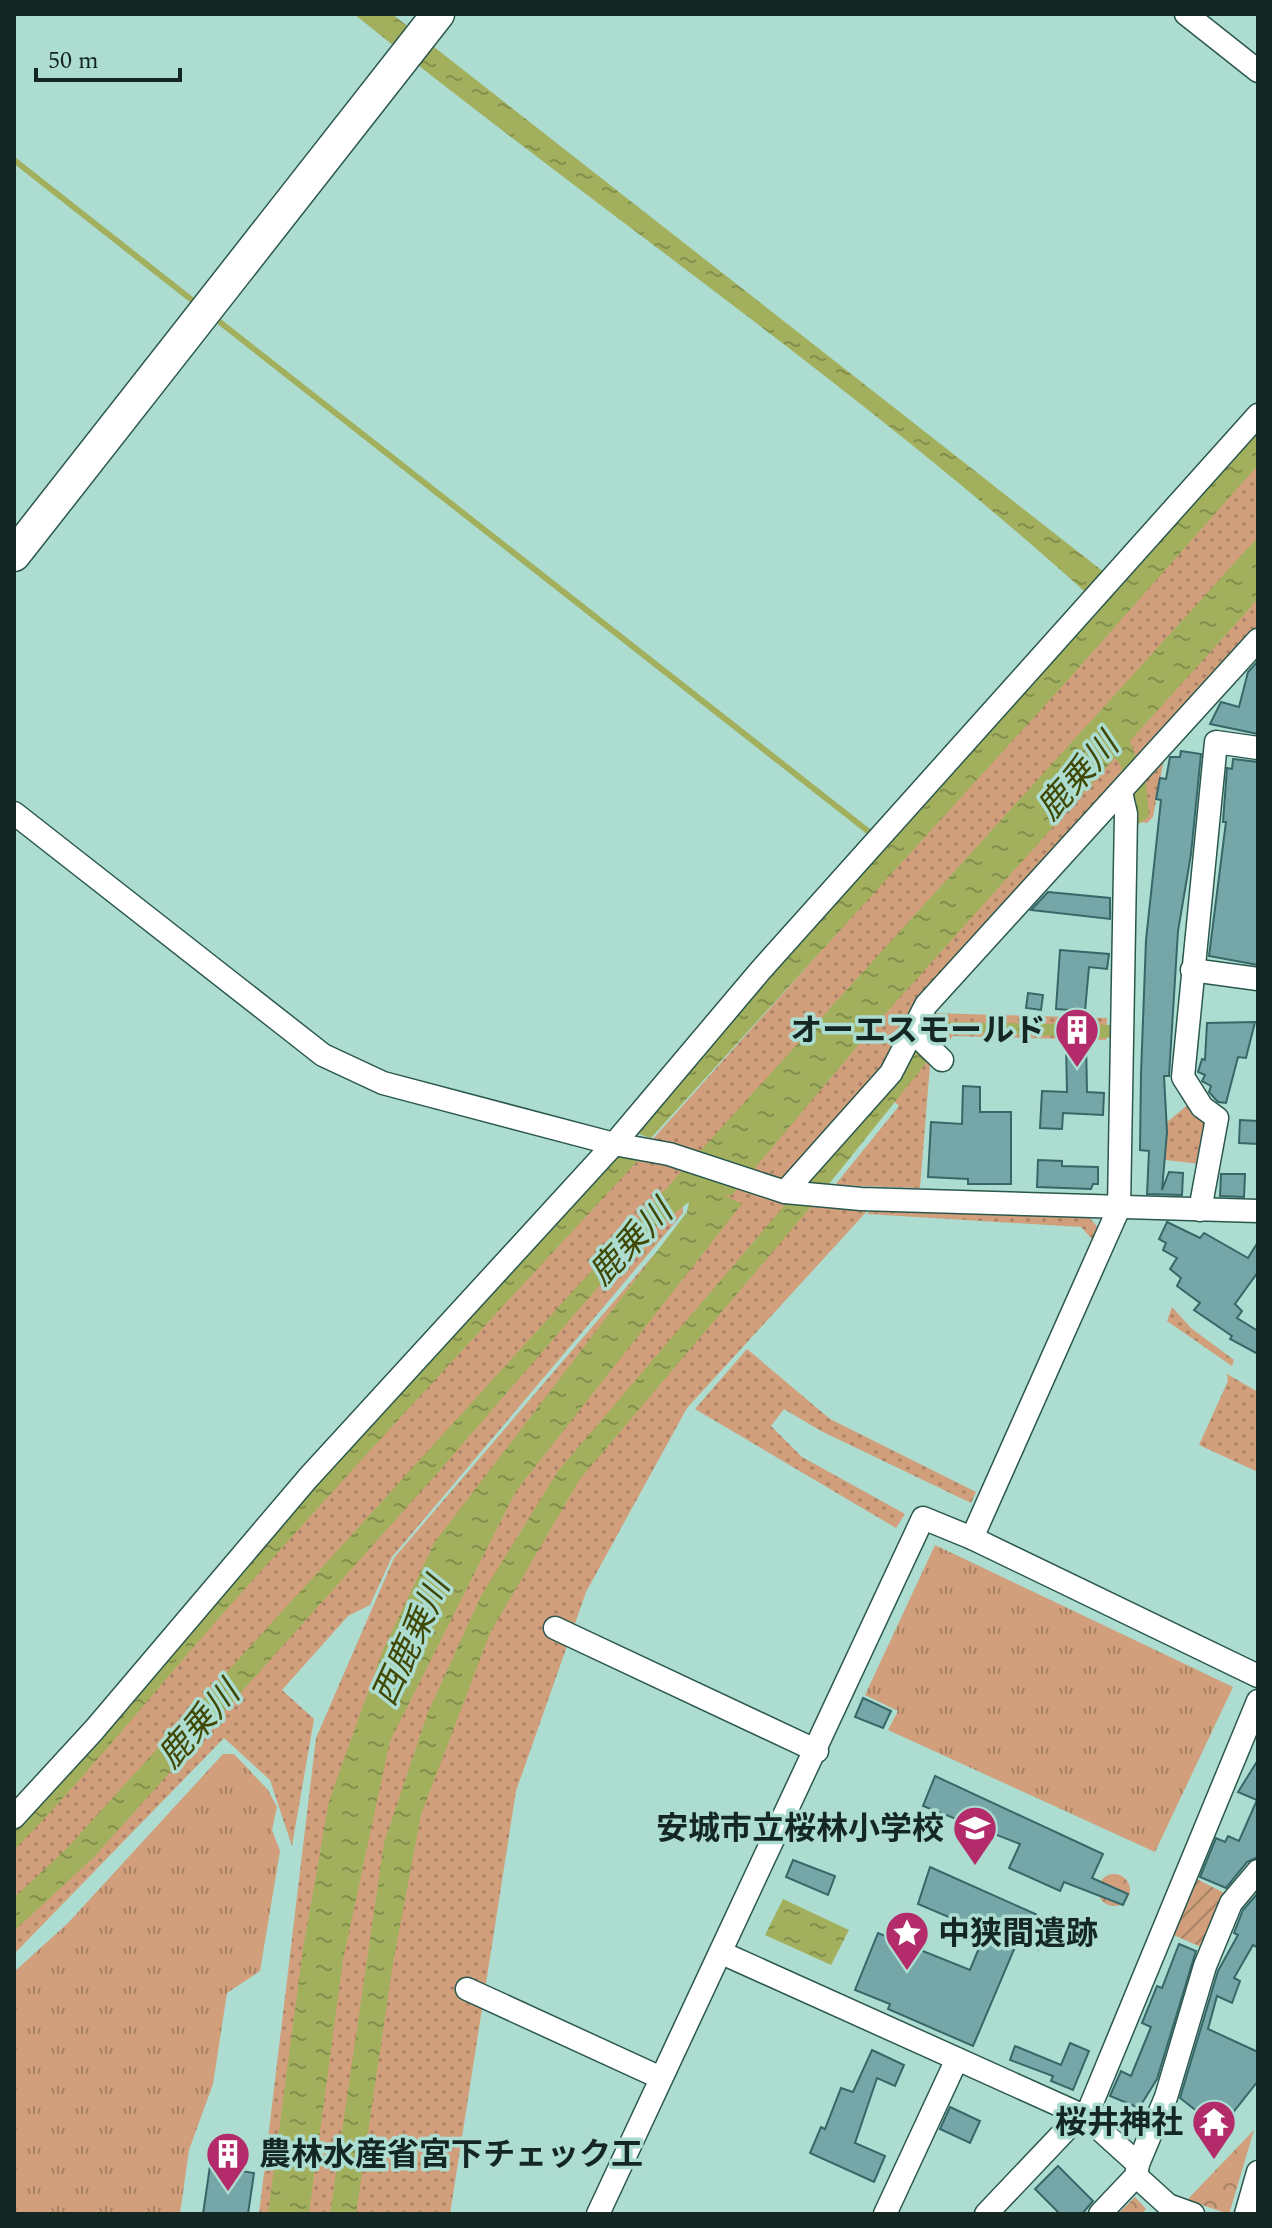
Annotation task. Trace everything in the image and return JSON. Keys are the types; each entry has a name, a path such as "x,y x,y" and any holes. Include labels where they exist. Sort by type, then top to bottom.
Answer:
{"street":[{"path":"14,555 438,14"},
{"path":"1186,14 1258,71"},
{"path":"14,1817 94,1730 308,1478 614,1144 770,959 1258,415"},
{"path":"793,1193 891,1073 929,1047 926,1005 1258,640"},
{"path":"1200,1210 1217,1118 1202,1107 1183,1077 1216,742 1258,748"},
{"path":"972,1538 1119,1208 1126,814 1130,782"},
{"path":"14,813 323,1055 383,1083 614,1144 683,1159 793,1193 1258,1211"},
{"path":"1192,970 1258,979"},
{"path":"598,2214 817,1751 923,1518 972,1538 1258,1676"},
{"path":"555,1628 817,1751"},
{"path":"986,2214 1084,2116 1258,1701"},
{"path":"1100,2214 1137,2170 1166,2097 1205,1966 1231,1903 1258,1871"},
{"path":"722,1953 1084,2116 1168,2205 1193,2214"},
{"path":"467,1989 661,2078"},
{"path":"885,2214 957,2059"},
{"path":"1246,2214 1258,2172"}],"green space":[{"path":"1258,453 1258,631 891,1062 782,1183 652,1140 1022,726"},
{"path":"1165,754 1153,817 1147,823 1133,821 1140,776"},
{"path":"929,1013 1107,1018 1106,1040 953,1036 930,1065 920,1188 835,1185 899,1106 883,1091"},
{"path":"1191,1102 1207,1121 1201,1164 1165,1160 1166,1123"},
{"path":"614,1147 681,1166 683,1213 392,1557 370,1605 348,1616 282,1690 314,1719 292,1846 270,1780 224,1738 14,1954 14,1819"},
{"path":"733,1185 869,1209 687,1408 586,1592 516,1791 450,2214 259,2214 316,1738 394,1558 652,1257"},
{"path":"872,1209 1086,1214 1103,1233 1091,1257 1093,1240 1081,1227 867,1214"},
{"path":"1172,1307 1191,1328 1234,1360 1232,1366 1167,1321"},
{"path":"747,1349 830,1419 976,1492 971,1503 821,1431 784,1409 771,1426 802,1457 905,1514 896,1528 695,1409"},
{"path":"1227,1374 1258,1392 1258,1472 1199,1445 1228,1381"},
{"path":"935,1545 1233,1687 1155,1852 888,1730 898,1711 865,1695"},
{"path":"223,1754 234,1754 268,1790 277,1807 272,1830 280,1851 260,1971 227,1993 213,2084 189,2150 180,2214 14,2214 14,1972 68,1923"},
{"path":"1114,1874 1126,1878 1130,1890 1126,1902 1114,1906 1102,1902 1098,1890 1102,1878"},
{"path":"1193,1877 1230,1896 1206,1949 1171,1934"},
{"path":"1254,2130 1229,2214 1187,2200"},
{"path":"1135,2197 1146,2209 1141,2214 1118,2214"}],"water":[{"path":"354,14 392,14 1114,580 1258,419 1258,465 1067,681 651,1138 632,1132 1095,601 1006,523 823,374"},
{"path":"1258,537 1258,599 1130,741 1146,784 1149,816 1136,826 1120,764 1115,758 877,1023 732,1195 725,1196 742,1204 516,1491 390,1741 343,1960 309,2214 268,2214 303,1949 329,1801 383,1650 434,1543 687,1212 689,1202 637,1242 441,1469 94,1857 14,1931 14,1898 68,1847"},
{"path":"942,1022 1113,1025 1113,1038 951,1032 825,1189 802,1187"},
{"path":"619,1148 643,1155 278,1553 14,1850 14,1822 223,1584"},
{"path":"790,1199 815,1202 580,1479 490,1633 421,1815 393,1963 356,2214 330,2214 384,1843 428,1712 482,1594 558,1471"},
{"path":"783,1899 849,1930 831,1965 765,1935"}],"building":[{"path":"1258,661 1258,734 1210,724 1221,702 1239,707 1248,672"},
{"path":"1181,751 1201,754 1191,854 1178,931 1169,1076 1164,1076 1167,1132 1162,1190 1169,1172 1183,1173 1182,1195 1147,1194 1149,1151 1140,1150 1141,1074 1146,940 1161,800 1156,799 1160,778 1166,779 1170,757 1180,757"},
{"path":"1233,759 1258,762 1258,965 1209,956 1226,822 1223,822 1227,768 1232,769"},
{"path":"1048,892 1110,898 1110,919 1031,910"},
{"path":"1060,950 1109,954 1107,969 1089,967 1085,1011 1056,1009"},
{"path":"1028,993 1043,995 1041,1010 1026,1008"},
{"path":"1255,1022 1246,1058 1238,1057 1226,1103 1218,1102 1209,1092 1211,1086 1202,1081 1205,1075 1198,1072 1202,1059 1205,1060 1207,1023"},
{"path":"1086,1042 1087,1092 1104,1093 1103,1115 1063,1113 1062,1129 1040,1128 1042,1091 1067,1092 1066,1043"},
{"path":"963,1086 980,1087 980,1112 1011,1112 1011,1184 968,1184 968,1179 928,1177 931,1122 962,1124"},
{"path":"1240,1120 1258,1121 1258,1144 1239,1143"},
{"path":"1038,1160 1062,1161 1062,1166 1098,1167 1098,1184 1093,1184 1091,1189 1037,1187"},
{"path":"1221,1174 1245,1174 1244,1197 1220,1196"},
{"path":"1167,1222 1200,1238 1204,1233 1248,1258 1258,1242 1258,1272 1235,1304 1242,1311 1237,1318 1258,1331 1258,1354 1230,1339 1232,1336 1194,1310 1200,1303 1177,1286 1181,1278 1170,1269 1177,1258 1163,1250 1166,1243 1159,1239"},
{"path":"863,1698 891,1711 883,1728 855,1717"},
{"path":"1258,1760 1258,1857 1247,1862 1226,1888 1200,1877 1216,1838 1225,1842 1228,1836 1239,1841 1257,1800 1238,1792"},
{"path":"935,1776 1103,1854 1092,1878 1128,1894 1123,1905 1064,1882 1060,1891 1009,1868 1020,1844 923,1806"},
{"path":"793,1860 835,1876 828,1895 786,1877"},
{"path":"930,1867 1051,1921 1038,1950 1018,1940 973,2046 888,2009 890,2004 855,1990 878,1933 970,1970 981,1943 966,1937 970,1926 918,1904"},
{"path":"1258,1893 1258,1948 1253,1945 1234,1978 1240,1981 1232,2003 1217,1996 1208,2029 1258,2052 1258,2081 1231,2115 1223,2109 1212,2123 1180,2098 1218,1971 1238,1935 1234,1933 1243,1910"},
{"path":"1179,1944 1196,1951 1157,2079 1139,2108 1110,2096 1121,2071 1131,2076 1151,2027 1142,2023 1157,1986 1162,1988"},
{"path":"1070,2043 1089,2051 1073,2090 1051,2081 1053,2076 1010,2060 1015,2046 1061,2065"},
{"path":"872,2050 904,2065 895,2086 877,2078 855,2143 885,2156 874,2182 810,2153 821,2127 825,2129 841,2088 853,2092"},
{"path":"950,2107 980,2121 970,2143 940,2129"},
{"name":"農林水産省宮下チェック工","path":"210,2166 254,2173 248,2214 203,2214"},
{"path":"1058,2166 1093,2201 1082,2214 1060,2214 1035,2189"}],"waterway":[{"path":"14,160 197,304"},
{"path":"212,316 873,835"}],"place":[{"name":"オーエスモールド","path":"1077,1069"},
{"name":"安城市立桜林小学校","path":"975,1867"},
{"name":"中狭間遺跡","path":"907,1972"},
{"name":"桜井神社","path":"1214,2161"},
{"name":"農林水産省宮下チェック工","path":"228,2193"}],"water label":[{"name":"鹿乗川","path":"1077,776"},
{"name":"鹿乗川","path":"630,1242"},
{"name":"西鹿乗川","path":"410,1641"},
{"name":"鹿乗川","path":"198,1724"}]}
